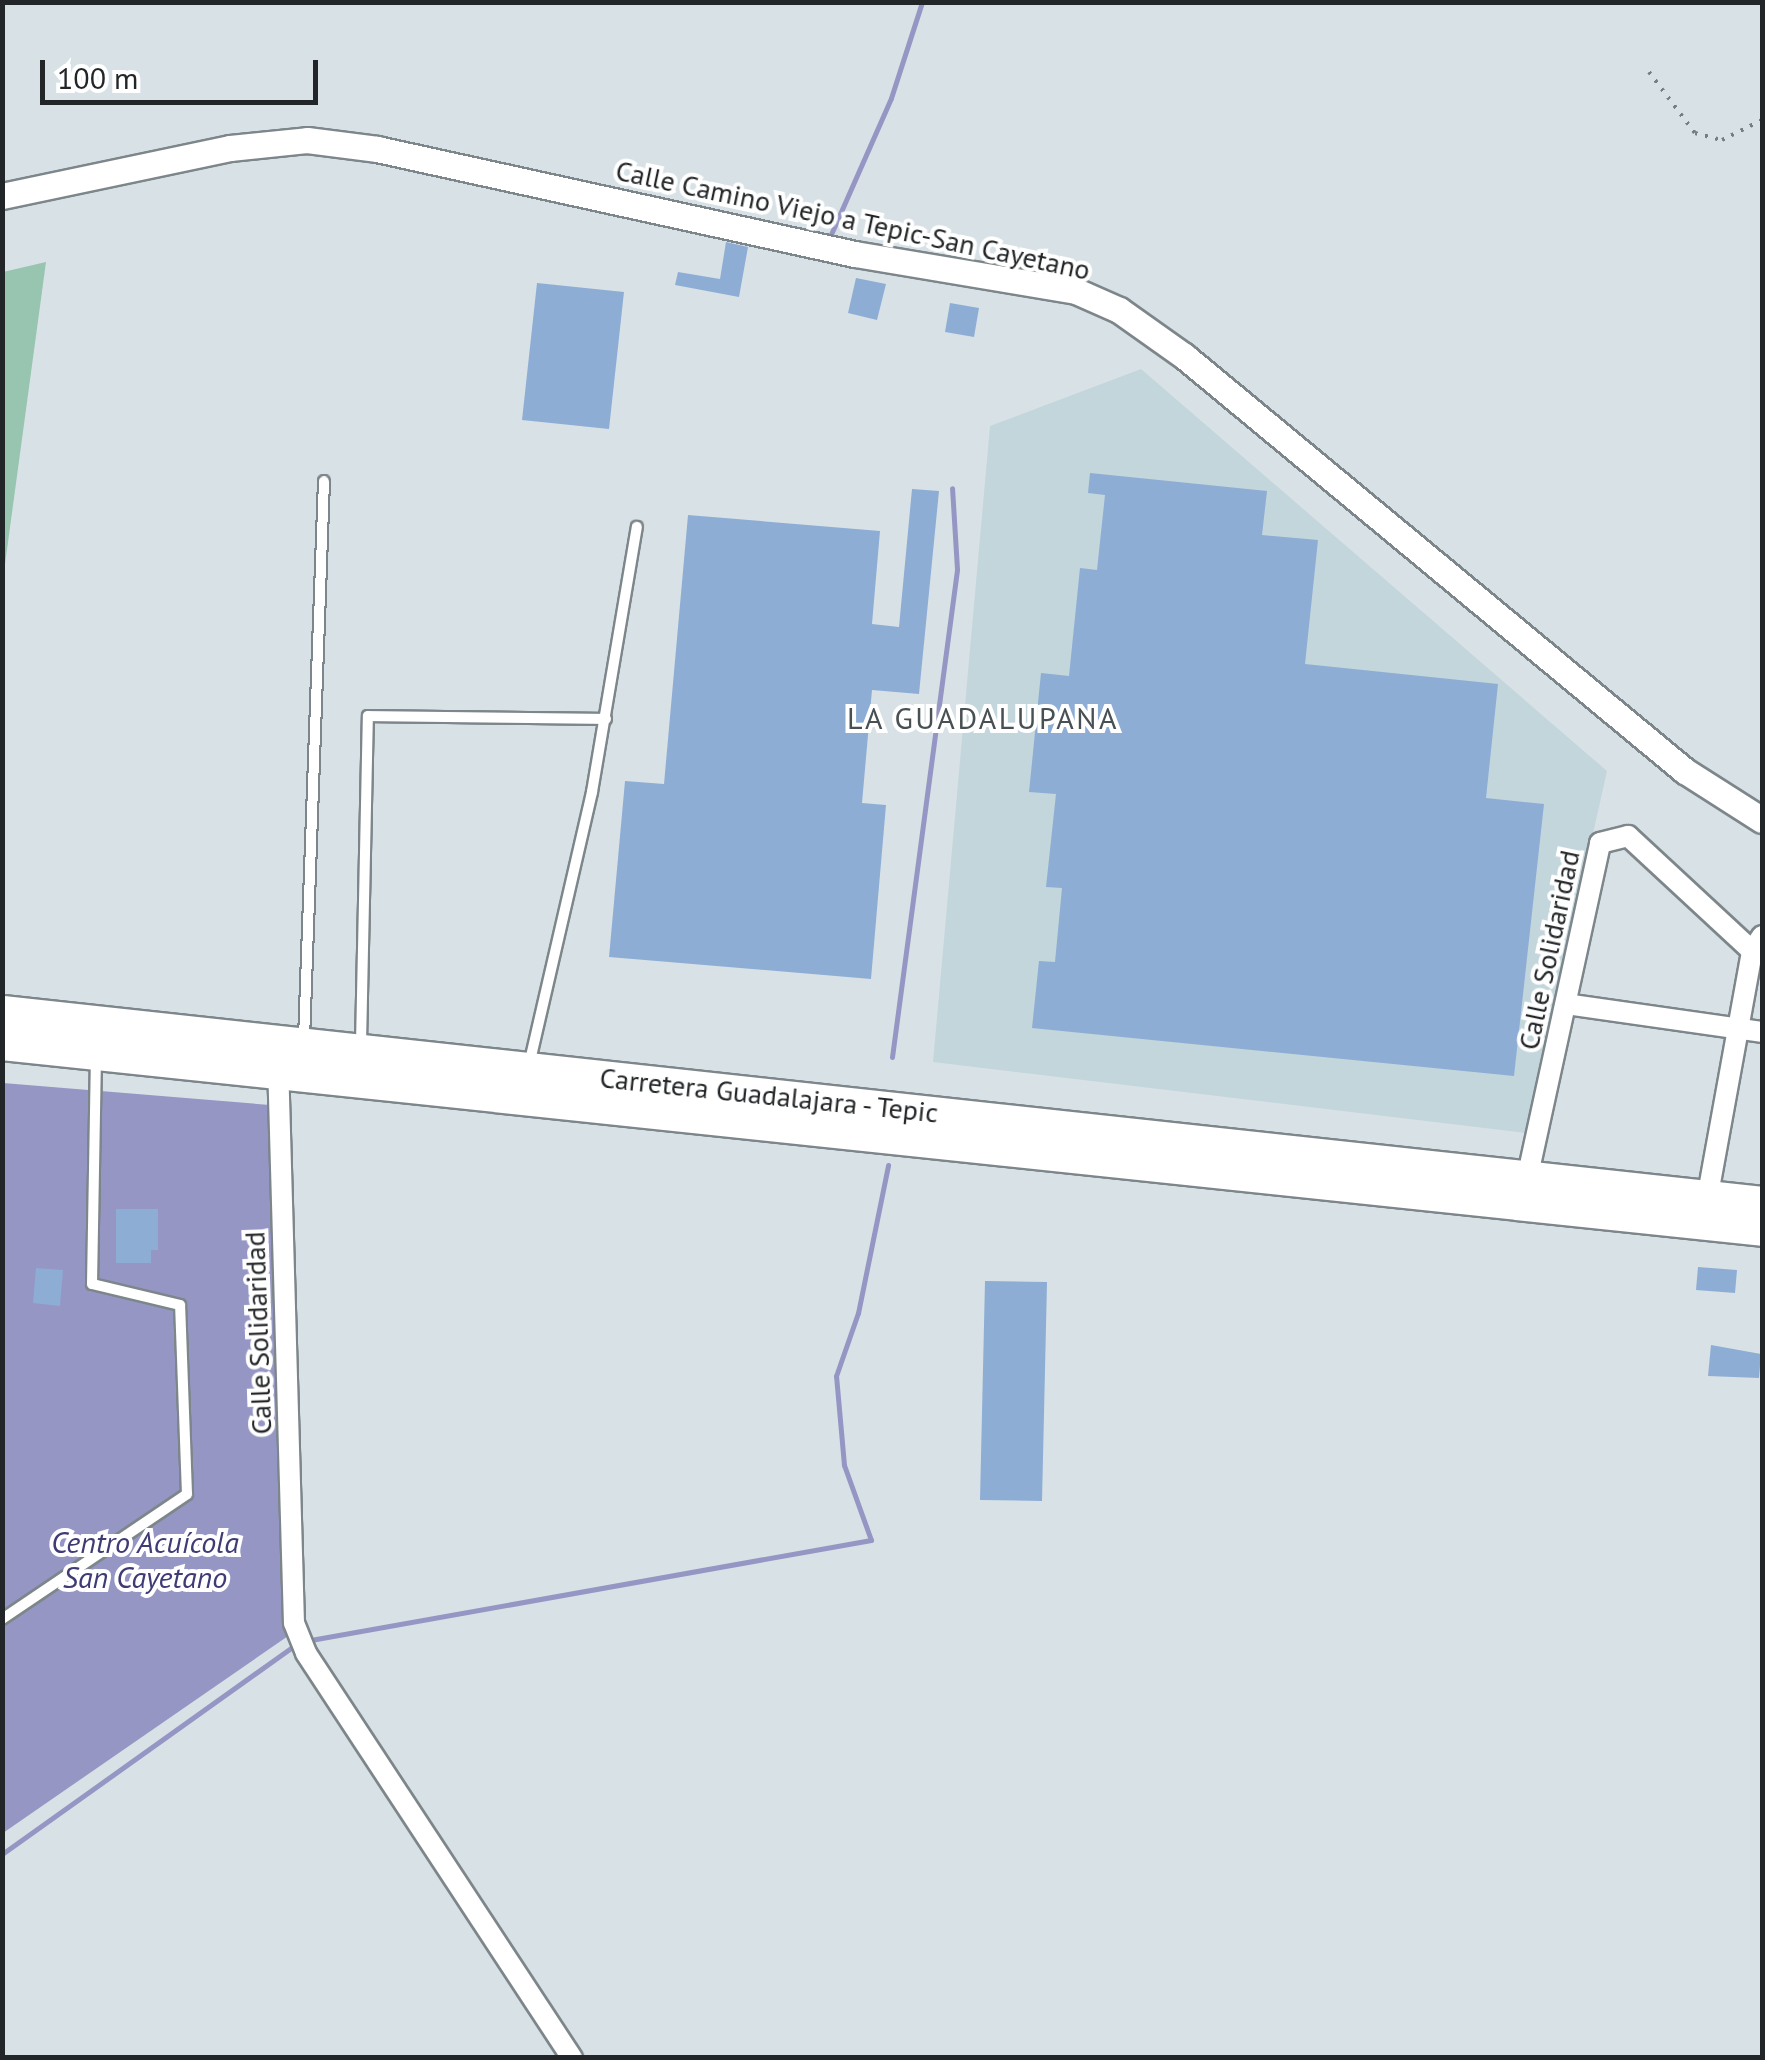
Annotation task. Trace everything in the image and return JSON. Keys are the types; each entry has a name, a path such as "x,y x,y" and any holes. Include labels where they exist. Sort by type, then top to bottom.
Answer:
{"highway":[{"name":"Carretera Guadalajara - Tepic","path":"2,1012 287,1051 1705,1209"},
{"name":"Carretera Guadalajara - Tepic","path":"2,1042 96,1050 361,1050 1010,1134"},
{"path":"1705,1209 1762,1204"},
{"path":"1705,1209 1762,1228"}],"street":[{"name":"Calle Camino Viejo a Tepic-San Cayetano","path":"2,196 230,148 306,140 377,149 855,254 1076,291 1119,310 1184,356 1685,770 1762,820"},
{"name":"Calle Solidaridad","path":"1528,1192 1600,842 1628,836 1758,944"},
{"path":"1705,1209 1758,944"},
{"path":"1566,1004 1762,1032"},
{"name":"Calle Solidaridad","path":"287,1051 294,1623 306,1653 572,2058"}],"lane":[{"path":"287,1051 324,481"},
{"path":"528,1069 606,718 637,527"},
{"path":"361,1050 368,716 606,718"},
{"path":"2,1619 187,1494 180,1305 92,1284 96,1050"}],"path":[{"path":"1648,72 1695,132 1722,140 1762,120"}],"shaded area":[{"path":"1141,369 1607,771 1526,1133 933,1062 990,426"}],"green space":[{"path":"46,262 3,579 3,272"}],"water":[{"name":"Centro Acuícola San Cayetano","path":"3,1083 270,1105 291,1634 3,1833"}],"building":[{"path":"726,242 748,247 739,297 675,285 678,272 720,279"},
{"path":"856,278 886,284 877,320 848,313"},
{"path":"537,283 624,292 609,429 522,420"},
{"path":"950,303 979,308 974,337 945,332"},
{"path":"1090,473 1267,491 1262,535 1318,540 1305,664 1498,684 1486,798 1544,804 1514,1076 1032,1028 1039,961 1055,962 1062,888 1046,887 1056,794 1029,792 1041,673 1069,676 1080,568 1097,570 1105,495 1088,493"},
{"path":"912,489 939,491 919,694 872,690 862,803 886,805 871,979 609,957 625,781 664,784 688,515 880,531 872,624 899,627"},
{"path":"116,1209 158,1209 158,1250 151,1250 151,1263 116,1263"},
{"path":"1698,1267 1737,1270 1735,1293 1696,1290"},
{"path":"36,1268 63,1270 60,1306 33,1303"},
{"path":"985,1281 1047,1282 1042,1501 980,1500"},
{"path":"1711,1345 1761,1354 1759,1378 1708,1376"}],"waterway":[{"path":"828,241 891,98 922,2"},
{"path":"892,1057 957,569 952,488"},
{"path":"305,1641 871,1540 844,1465 836,1376 858,1313 888,1165"},
{"path":"2,1854 295,1645"}],"district":[{"name":"LA GUADALUPANA","path":"983,718"}]}
